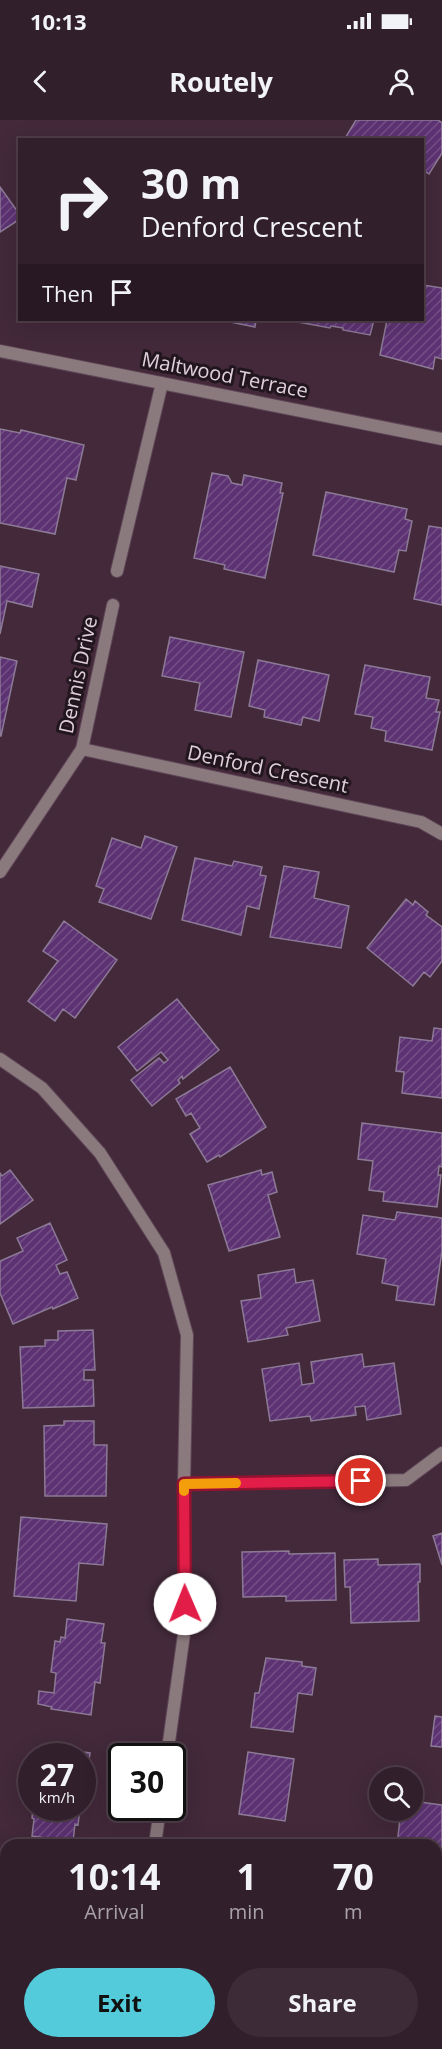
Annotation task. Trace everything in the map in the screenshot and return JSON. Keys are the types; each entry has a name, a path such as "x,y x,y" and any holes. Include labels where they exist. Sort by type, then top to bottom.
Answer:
{"street":[{"name":"Maltwood Terrace","path":"0,351 442,439"},
{"path":"117,571 162,383"},
{"name":"Dennis Drive","path":"0,872 82,749 113,605"},
{"name":"Denford Crescent","path":"82,749 422,822 442,834"},
{"path":"0,1059 42,1088 100,1153 164,1253 187,1335 184,1484 185,1627 169,1743"},
{"path":"184,1484 406,1480 442,1453"},
{"path":"156,1839 158,1821"}],"building":[{"path":"356,120 438,120 442,123 442,153 429,174 424,171 424,138 345,138"},
{"path":"0,187 18,212 18,220 0,232"},
{"path":"424,285 442,288 442,359 435,357 433,369 380,355 387,321 424,321"},
{"path":"226,321 256,321 255,327"},
{"path":"292,321 374,321 370,335 343,330 343,328 331,326 330,328"},
{"path":"0,429 20,433 21,430 84,445 76,480 67,478 55,534 0,523"},
{"path":"212,473 228,476 232,483 242,485 244,475 282,483 280,493 283,493 265,578 224,569 225,565 194,558"},
{"path":"326,492 407,509 405,519 412,521 406,551 399,550 394,572 313,555"},
{"path":"429,526 442,528 442,605 414,599"},
{"path":"0,566 39,574 32,607 7,601 0,634"},
{"path":"170,637 244,652 231,717 195,710 200,683 162,676"},
{"path":"0,657 17,661 1,736 0,736"},
{"path":"258,660 329,675 319,721 303,717 301,725 264,717 265,710 249,706"},
{"path":"365,665 430,677 426,698 439,700 436,712 440,712 432,750 385,741 386,731 371,728 373,717 355,714"},
{"path":"145,836 177,847 151,919 99,902 104,889 96,886 112,838 141,848"},
{"path":"195,858 232,866 234,861 262,867 260,875 266,876 259,909 247,906 241,935 182,920"},
{"path":"284,866 319,872 314,898 349,906 341,948 270,937"},
{"path":"406,899 413,905 415,901 428,912 426,915 442,927 442,961 430,977 424,972 413,986 367,948"},
{"path":"64,921 117,960 75,1018 63,1009 55,1021 28,1001 58,961 43,951"},
{"path":"177,999 219,1050 183,1079 182,1076 178,1080 180,1083 152,1106 131,1080 159,1058 164,1063 168,1060 161,1052 137,1071 118,1047"},
{"path":"434,1028 442,1029 442,1098 402,1093 404,1072 396,1071 400,1037 432,1041"},
{"path":"230,1067 266,1127 220,1157 219,1155 207,1162 190,1134 200,1128 191,1113 186,1116 176,1099"},
{"path":"362,1123 442,1133 442,1167 439,1166 438,1175 441,1175 437,1207 383,1201 384,1192 369,1190 373,1161 358,1159"},
{"path":"10,1170 33,1200 0,1224 0,1173 2,1176"},
{"path":"261,1170 262,1175 272,1172 277,1192 268,1195 280,1237 229,1251 208,1185"},
{"path":"397,1212 442,1218 442,1251 434,1305 396,1300 398,1286 382,1283 386,1259 357,1254 363,1215 395,1220"},
{"path":"50,1223 67,1260 56,1265 60,1274 67,1272 78,1298 13,1324 0,1293 0,1261 23,1251 17,1238"},
{"path":"294,1269 296,1283 313,1280 320,1321 286,1328 288,1335 248,1342 241,1301 261,1298 258,1275"},
{"path":"93,1330 95,1370 84,1370 84,1380 93,1380 94,1406 23,1408 20,1347 45,1346 45,1340 58,1340 58,1331"},
{"path":"362,1354 364,1367 394,1363 401,1414 367,1420 365,1406 355,1407 356,1415 311,1421 310,1416 270,1421 262,1369 299,1363 302,1385 314,1383 311,1362"},
{"path":"64,1421 94,1421 94,1445 107,1445 106,1496 45,1496 44,1426 64,1425"},
{"path":"21,1517 107,1524 103,1565 79,1563 76,1601 14,1596"},
{"path":"442,1533 442,1565 433,1536"},
{"path":"289,1551 289,1554 335,1553 336,1600 286,1601 286,1596 243,1597 242,1552"},
{"path":"378,1559 378,1565 420,1564 419,1621 351,1623 350,1587 345,1587 344,1560"},
{"path":"67,1619 104,1624 101,1643 105,1643 100,1683 95,1682 91,1715 51,1709 52,1707 38,1704 39,1691 54,1693 56,1673 51,1672 55,1641 60,1642 61,1637 65,1638"},
{"path":"266,1658 302,1662 302,1666 316,1668 312,1695 298,1693 293,1732 251,1727 255,1693 259,1693"},
{"path":"435,1716 442,1717 442,1747 431,1746"},
{"path":"248,1752 294,1759 285,1821 239,1814"},
{"path":"423,1802 442,1805 442,1839 398,1839 400,1821 423,1821"},
{"path":"34,1821 78,1821 78,1825 75,1824 73,1839 32,1836"}],"slow traffic":[{"path":"184,1491 184,1484 236,1483"}],"route":[{"path":"185,1604 184,1484 361,1481"}]}
